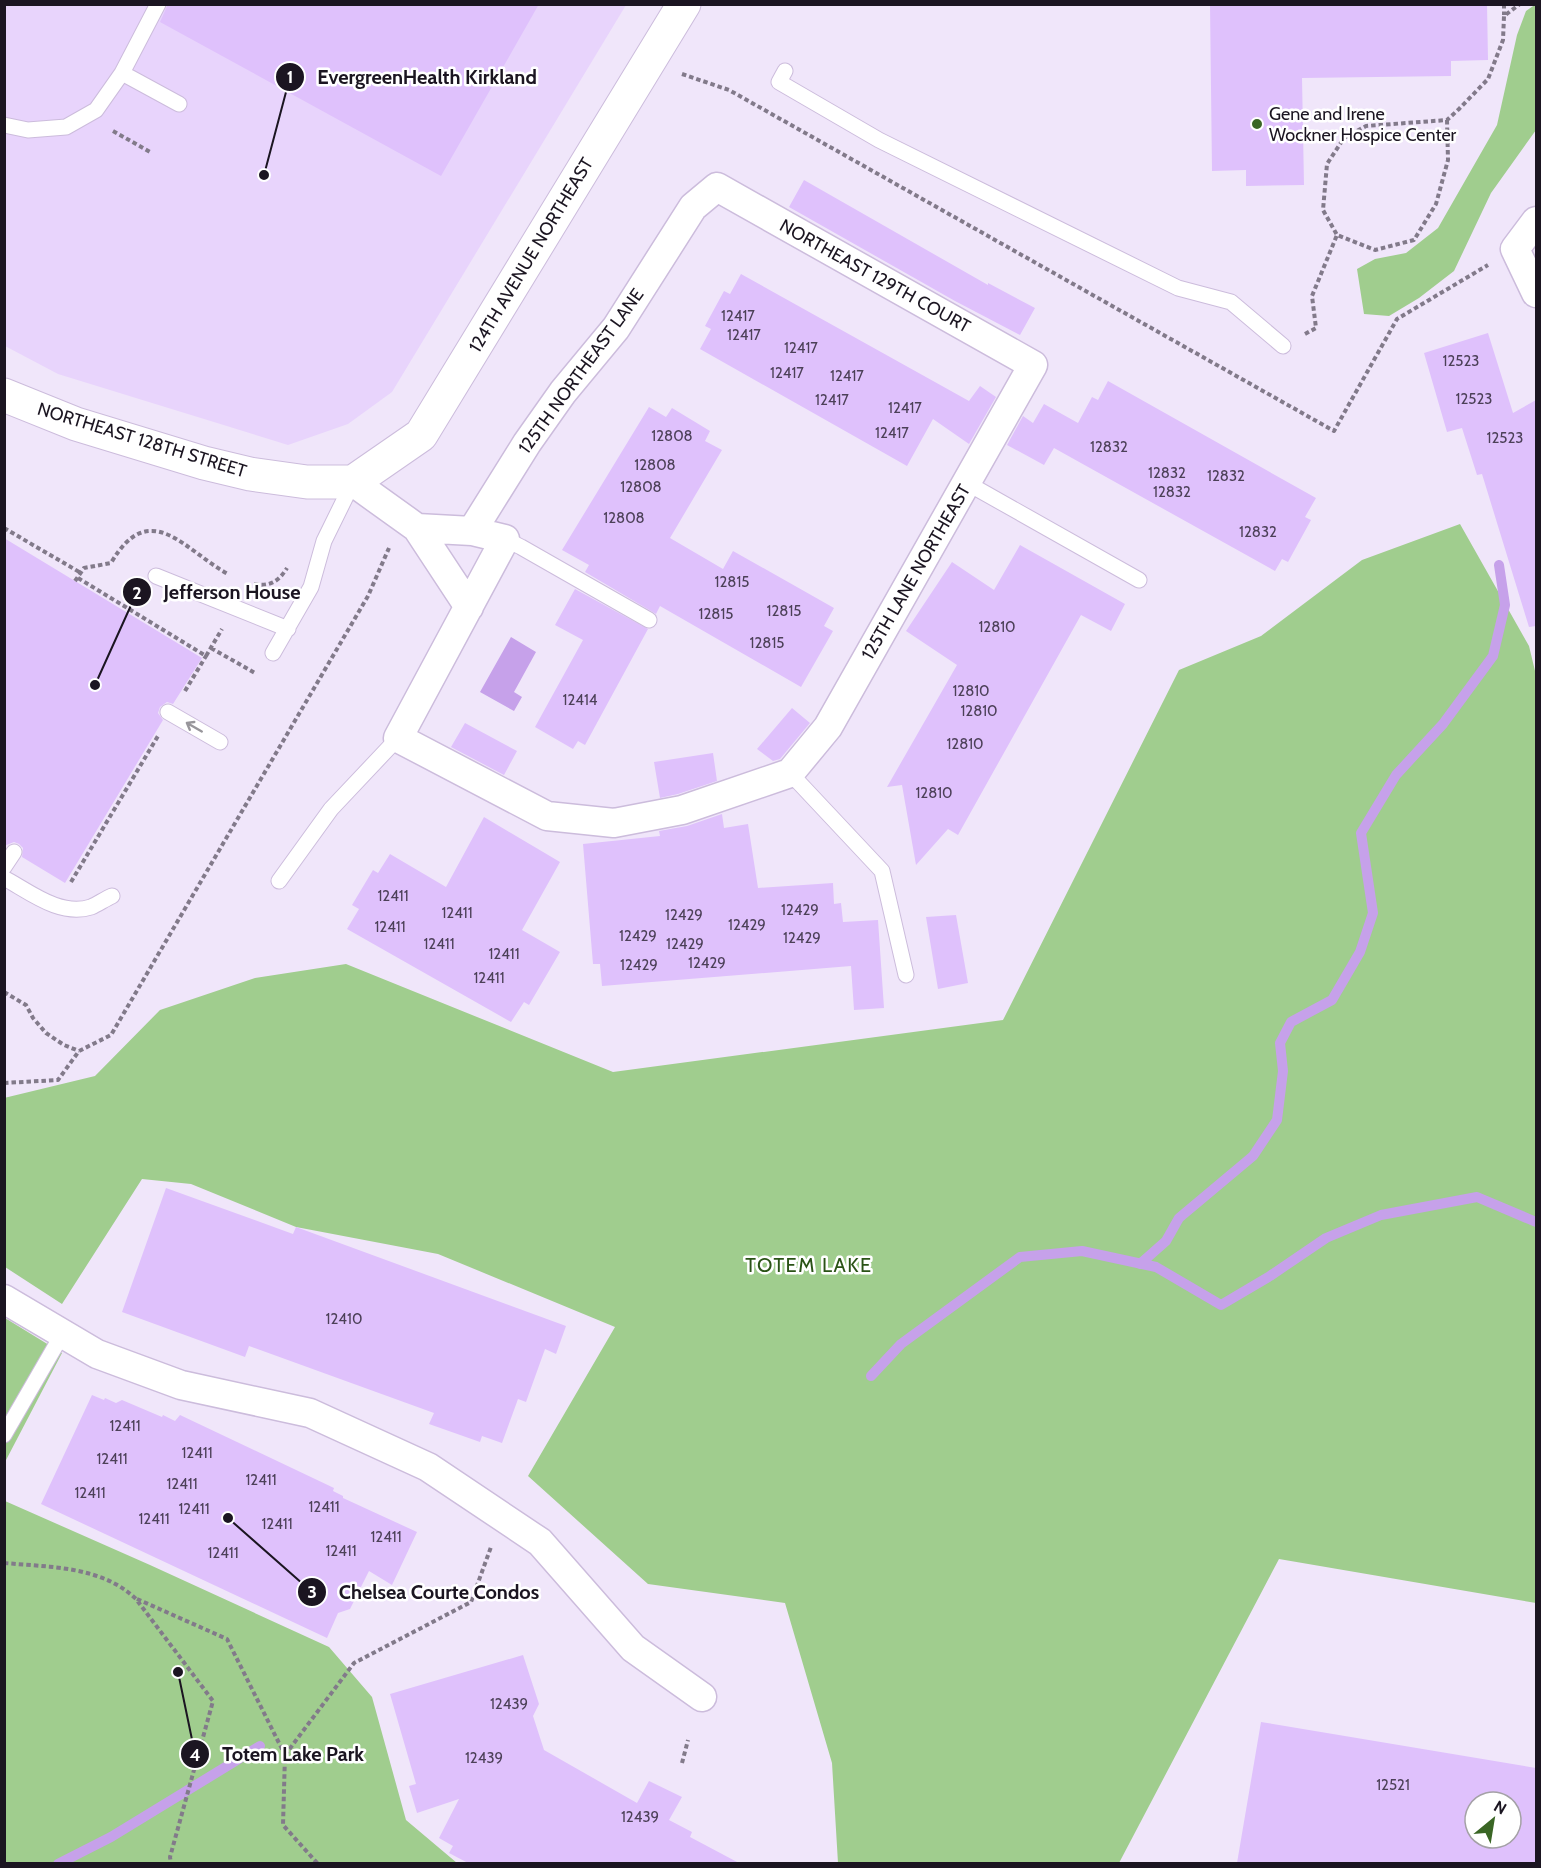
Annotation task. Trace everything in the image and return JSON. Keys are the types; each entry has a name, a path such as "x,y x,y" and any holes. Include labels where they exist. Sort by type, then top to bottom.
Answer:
{"street":[{"name":"124TH AVENUE NORTHEAST","path":"353,482 421,435 684,4"},
{"name":"NORTHEAST 129TH COURT","path":"717,187 1033,365"},
{"name":"125TH NORTHEAST LANE","path":"472,531 527,443 563,392 616,328 693,207 717,187"},
{"path":"1536,221 1515,249 1536,293"},
{"name":"125TH LANE NORTHEAST","path":"790,773 828,727 1033,365"},
{"name":"NORTHEAST 128TH STREET","path":"4,395 76,424 204,463 250,474 307,482 353,482"},
{"path":"353,482 417,528 469,607"},
{"path":"417,528 472,531 505,539 398,738 547,816 614,823 682,810 790,773"},
{"path":"4,1299 97,1354 181,1385 310,1413 428,1467 540,1542 633,1648 702,1697"}],"lane":[{"path":"4,125 28,130 66,126 96,110 122,73 158,4"},
{"path":"785,71 779,82 879,140 1178,288 1231,302 1283,346"},
{"path":"122,73 179,104"},
{"path":"879,140 887,126"},
{"path":"273,653 311,587 324,541 353,482"},
{"path":"967,483 1139,580"},
{"path":"505,539 649,620"},
{"path":"156,576 288,629"},
{"path":"170,713 220,742"},
{"path":"279,881 331,809 398,738"},
{"path":"790,773 882,871 906,975"},
{"path":"4,867 14,852"},
{"path":"4,878 48,904 68,909 90,907 112,896"},
{"path":"4,1435 63,1333"}],"path":[{"path":"1447,120 1448,160 1436,204 1414,240 1375,250 1336,235 1323,210 1327,164 1344,138 1366,126 1447,120 1488,79 1503,40 1503,4"},
{"path":"1504,16 1520,4"},
{"path":"648,62 729,90"},
{"path":"113,130 152,153"},
{"path":"1283,346 1316,328 1312,296 1336,235"},
{"path":"4,528 206,656"},
{"path":"111,563 128,540 146,531 159,531 175,536 214,566 235,577"},
{"path":"4,1083 58,1080 79,1051 111,1035 368,596 389,547"},
{"path":"248,582 269,585 279,580 291,562"},
{"path":"78,577 84,568 111,563 116,567"},
{"path":"69,884 225,623"},
{"path":"211,648 241,665"},
{"path":"4,992 27,1005 33,1018 46,1033 64,1045 79,1051"},
{"path":"285,1755 354,1663 471,1602 502,1517"},
{"path":"4,1563 76,1569 125,1588 136,1599 213,1701 170,1857 171,1863"},
{"path":"136,1599 227,1639 285,1755 283,1825 318,1863"},
{"path":"682,1763 688,1740"}],"shaded area":[{"path":"4,5 626,5 392,392 348,424 288,445 58,374 5,346"},
{"path":"511,637 536,652 514,692 522,697 514,711 480,692"}],"green space":[{"path":"1536,4 1536,130 1491,193 1454,271 1419,298 1389,316 1364,314 1357,269 1375,259 1406,253 1438,228 1497,125 1517,35 1526,11"},
{"path":"1460,524 1529,646 1536,675 1536,1603 1279,1559 1119,1863 838,1863 832,1763 785,1603 648,1584 528,1476 615,1327 438,1254 296,1227 191,1184 142,1179 62,1304 5,1267 4,1098 95,1076 160,1010 255,978 346,964 613,1072 1003,1020 1179,670 1261,636 1362,560"},
{"path":"5,1318 62,1353 5,1462"},
{"path":"5,1501 329,1647 372,1697 406,1820 457,1863 5,1863"}],"building":[{"path":"168,4 539,4 441,176 160,22"},
{"name":"Gene and Irene Wockner Hospice Center","path":"1210,4 1487,4 1488,60 1451,61 1451,76 1302,78 1304,185 1246,186 1246,170 1212,171"},
{"path":"804,180 988,285 988,283 1035,308 1020,335 789,207"},
{"path":"741,274 969,401 980,386 996,397 969,444 933,419 907,466 700,349 711,329 705,326 724,291 730,294"},
{"path":"1488,333 1513,413 1536,400 1536,626 1529,627 1482,474 1477,475 1462,428 1447,432 1424,353"},
{"path":"1108,381 1316,498 1305,517 1311,520 1288,562 1282,559 1275,571 1054,448 1044,465 1007,445 1023,416 1033,423 1044,404 1078,423 1092,397 1098,400"},
{"path":"649,407 666,417 672,408 710,431 705,441 722,450 670,538 723,569 733,551 834,608 824,626 833,631 801,687 660,606 656,614 585,572 589,565 562,550"},
{"path":"4,538 202,658 173,704 167,702 160,707 158,713 163,720 65,883 22,857 23,848 19,844 14,842 4,846"},
{"path":"1020,545 1125,604 1111,631 1081,615 958,835 948,829 916,865 902,785 887,787 957,665 906,631 952,562 994,590"},
{"path":"575,589 648,629 585,745 578,741 573,749 535,727 583,640 555,625"},
{"path":"792,708 810,723 780,759 773,761 757,749"},
{"path":"465,723 517,751 504,775 451,747"},
{"path":"713,753 717,781 660,798 654,762"},
{"path":"722,814 724,828 748,824 758,888 833,883 834,904 841,903 843,922 878,920 884,1008 854,1010 851,966 602,986 600,964 593,964 583,844 660,836 659,831 687,826"},
{"path":"484,817 560,862 522,930 560,952 529,1005 524,1002 511,1022 347,929 359,909 352,905 373,870 378,873 390,854 446,887"},
{"path":"956,915 968,983 938,989 926,917"},
{"path":"166,1188 293,1234 296,1227 566,1326 556,1354 545,1349 526,1402 518,1399 502,1443 482,1436 480,1442 429,1424 434,1413 249,1346 245,1357 122,1312"},
{"path":"92,1395 116,1403 122,1400 175,1421 180,1415 334,1488 333,1491 343,1498 417,1532 392,1585 369,1571 350,1609 338,1613 327,1638 41,1504"},
{"path":"523,1655 539,1704 533,1716 544,1750 637,1803 649,1781 682,1797 669,1820 692,1832 690,1837 739,1863 468,1863 449,1853 453,1846 439,1838 459,1799 417,1813 409,1786 416,1784 390,1694"},
{"path":"1261,1722 1536,1768 1536,1863 1237,1863"}],"waterway":[{"path":"1140,1264 1166,1241 1179,1218 1253,1156 1277,1120 1283,1071 1280,1043 1291,1022 1332,1000 1360,952 1373,913 1361,833 1396,775 1443,724 1493,656 1505,605 1499,565"},
{"path":"871,1376 901,1344 1020,1257 1082,1251 1156,1267 1221,1305 1270,1276 1326,1238 1381,1215 1477,1197 1536,1222"},
{"path":"58,1864 111,1837 260,1746"}],"place":[{"name":"Gene and Irene Wockner Hospice Center","path":"1257,124"},
{"name":"EvergreenHealth Kirkland","path":"264,175"},
{"name":"Jefferson House","path":"95,685"},
{"name":"Chelsea Courte Condos","path":"228,1518"},
{"name":"Totem Lake Park","path":"178,1672"}],"district":[{"name":"TOTEM LAKE","path":"809,1265"}]}
